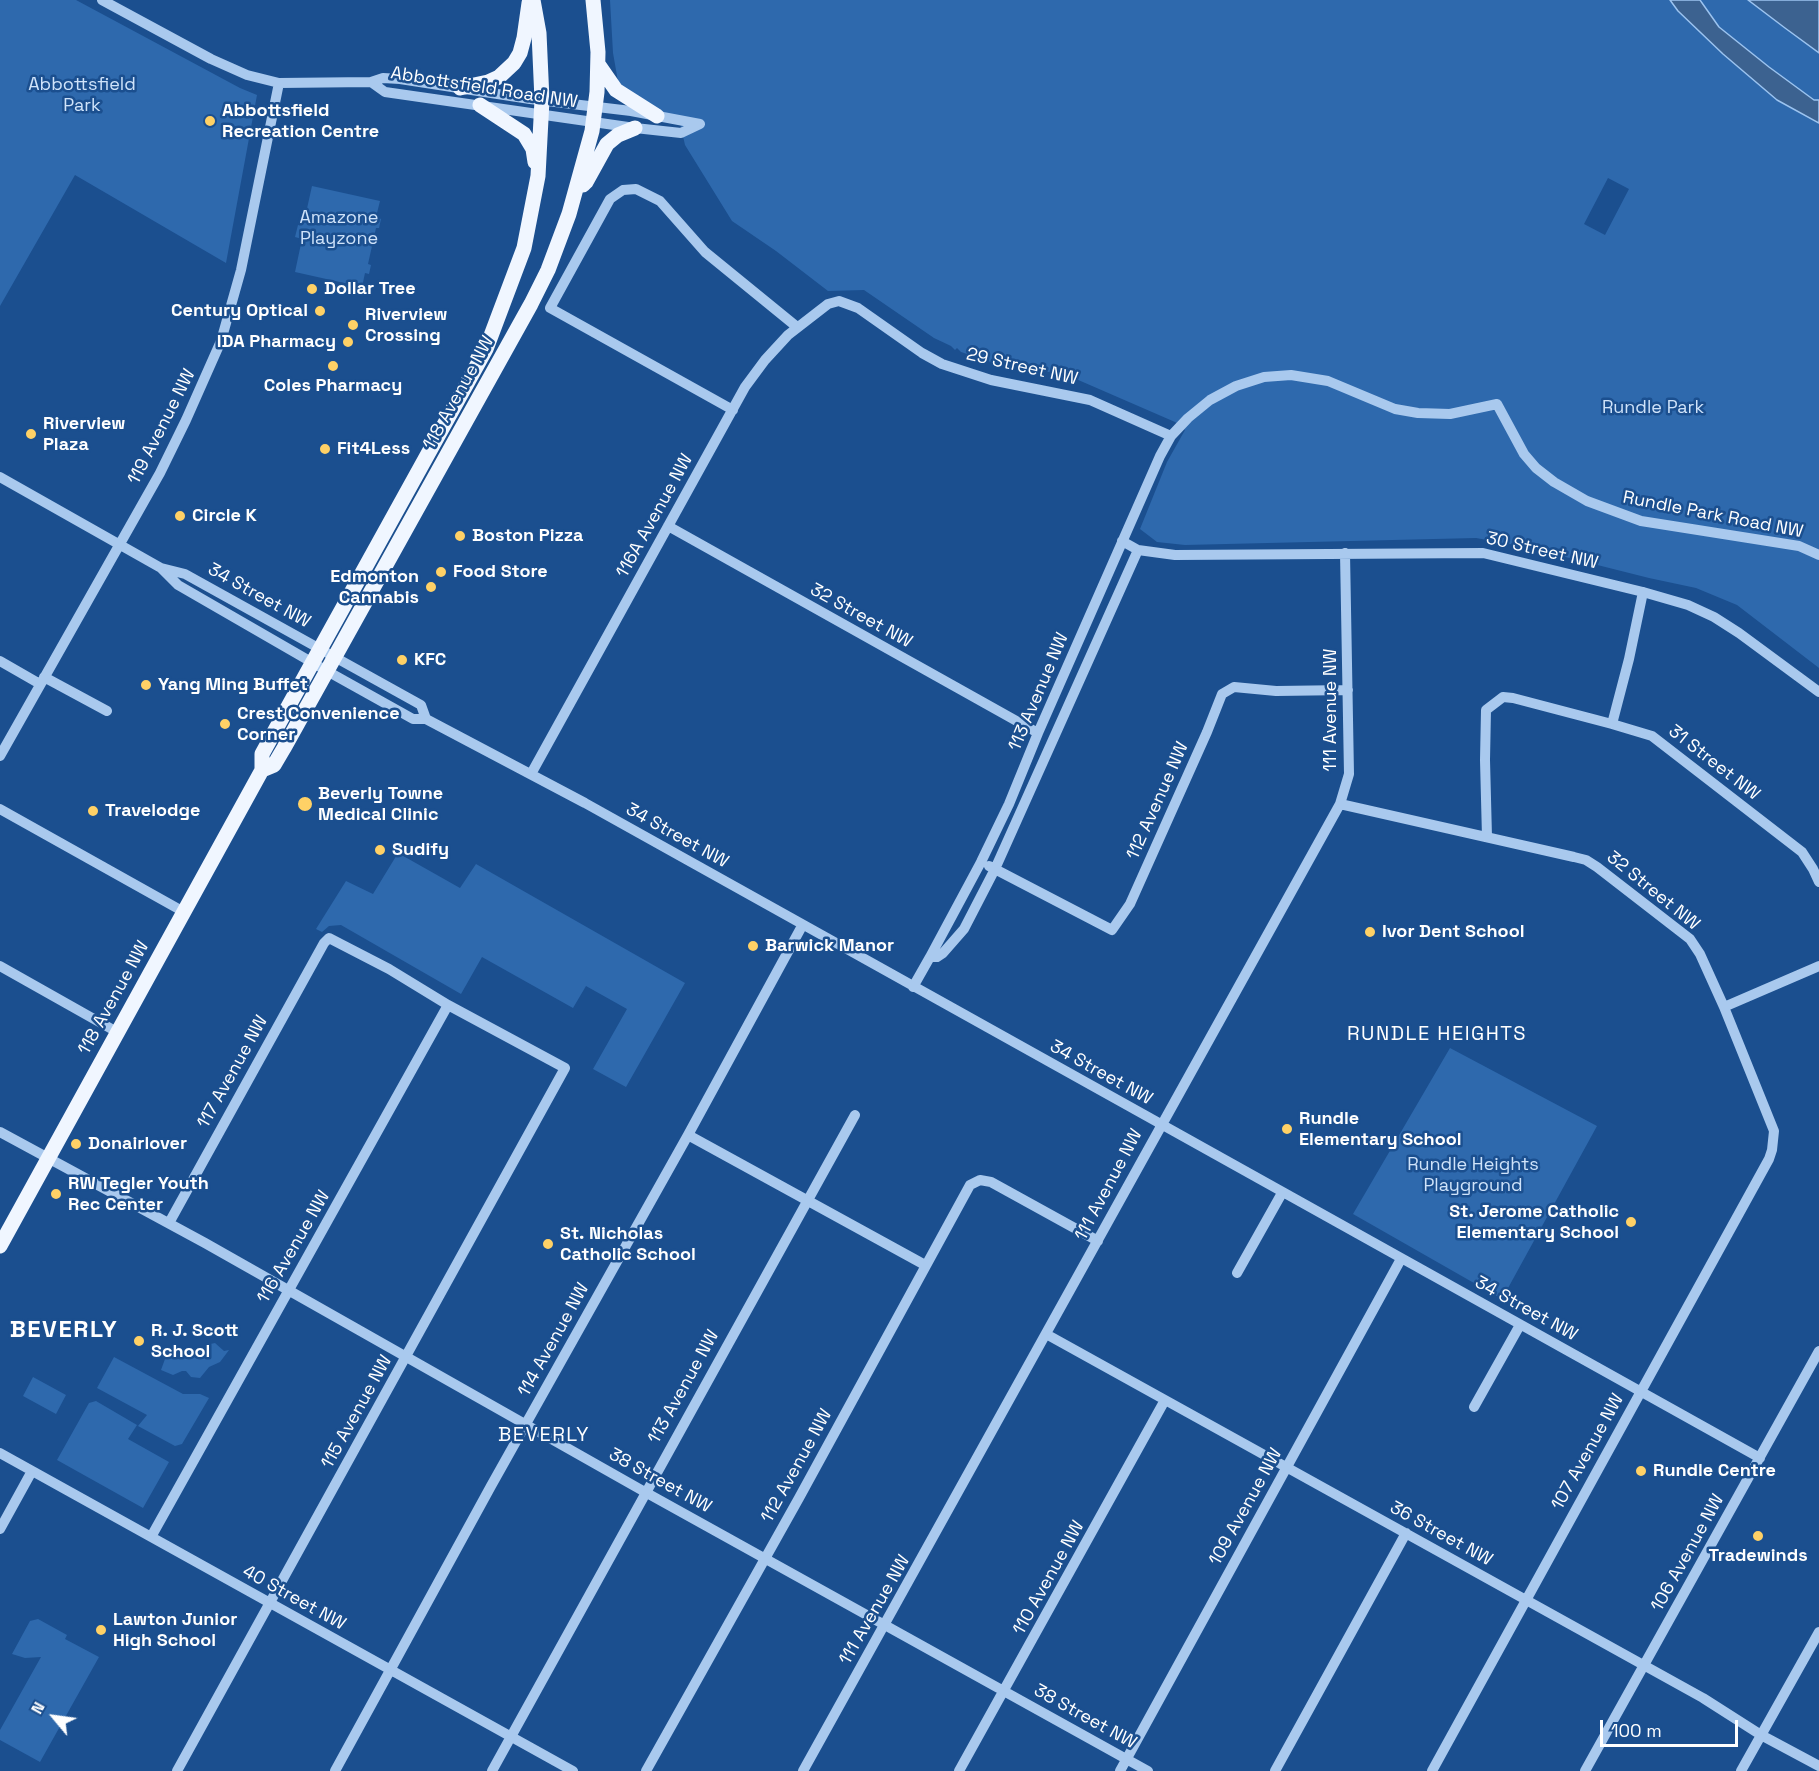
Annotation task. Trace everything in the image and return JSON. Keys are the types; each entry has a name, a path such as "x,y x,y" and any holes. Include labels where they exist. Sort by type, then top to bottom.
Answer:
{"main road":[{"path":"460,88 488,82 499,77 513,63 520,53 531,0"},
{"name":"118 Avenue NW","path":"0,1246 262,770 262,754 486,349 524,248 538,176 542,107 539,33 531,0"},
{"name":"118 Avenue NW","path":"262,770 274,765 327,671 531,304 561,238 576,191 595,114 598,39 592,0"},
{"path":"598,64 616,90 657,116"},
{"path":"480,105 524,134 533,149 538,176"},
{"path":"576,191 586,182 607,144 618,135 635,128"}],"street":[{"name":"Abbottsfield Road NW","path":"102,0 211,59 247,75 279,83 371,82 391,78 460,88 542,107 595,114"},
{"name":"Abbottsfield Road NW","path":"371,82 385,92 480,105 542,107"},
{"name":"119 Avenue NW","path":"0,756 174,444 221,341 242,270 279,83"},
{"path":"595,114 657,116 700,124 681,133 635,128 595,114"},
{"path":"733,410 550,308 610,199 623,190 636,189 660,201 705,252 797,327"},
{"name":"116A Avenue NW","path":"531,774 745,387 765,360 797,327 821,308 839,301"},
{"name":"29 Street NW","path":"839,301 858,308 922,353 942,364 991,380 1070,394 1090,400 1172,436"},
{"name":"Rundle Park Road NW","path":"1172,436 1198,408 1223,392 1250,381 1279,375 1322,379 1395,409 1418,413 1450,414 1497,404 1524,454 1536,468 1554,482 1587,501 1641,521 1799,546 1819,555"},
{"name":"113 Avenue NW","path":"913,987 981,862 1009,804 1122,541 1160,456 1172,436"},
{"name":"34 Street NW","path":"2,482 160,568 178,585 413,719 426,719 531,774 1760,1458"},
{"name":"32 Street NW","path":"668,526 1038,733"},
{"name":"30 Street NW","path":"1122,541 1138,550 1175,555 1483,553 1688,605 1714,617 1819,692"},
{"name":"113 Avenue NW","path":"930,957 937,957 943,953 964,929 995,869 1138,550"},
{"name":"111 Avenue NW","path":"803,1771 1340,804 1349,774 1345,553"},
{"name":"34 Street NW","path":"160,568 185,574 421,705 426,719"},
{"path":"1612,724 1643,592"},
{"path":"0,661 107,711"},
{"name":"112 Avenue NW","path":"995,869 1112,930 1130,904 1222,694 1233,687 1276,691 1348,690"},
{"name":"31 Street NW","path":"1487,837 1486,710 1503,697 1514,698 1652,736 1802,852 1819,882"},
{"name":"32 Street NW","path":"1340,804 1586,860 1690,939 1700,954 1724,1007 1772,1124 1773,1150"},
{"path":"0,809 184,912"},
{"path":"981,862 995,869"},
{"name":"114 Avenue NW","path":"335,1771 688,1136 802,926"},
{"name":"117 Avenue NW","path":"169,1223 328,938 389,969 448,1005"},
{"path":"0,966 117,1032"},
{"path":"1724,1007 1819,966"},
{"name":"115 Avenue NW","path":"177,1771 565,1068 448,1005"},
{"name":"116 Avenue NW","path":"151,1537 448,1005"},
{"name":"113 Avenue NW","path":"492,1771 855,1114"},
{"name":"38 Street NW","path":"0,1132 169,1223 645,1492 1148,1771"},
{"path":"688,1136 926,1265"},
{"name":"107 Avenue NW","path":"1432,1771 1773,1150"},
{"name":"112 Avenue NW","path":"646,1771 970,1185 980,1180 991,1182 1098,1241"},
{"path":"1237,1273 1282,1192"},
{"name":"109 Avenue NW","path":"1120,1771 1401,1259"},
{"path":"1474,1407 1520,1325"},
{"name":"36 Street NW","path":"1046,1334 1644,1665 1703,1698 1761,1735 1819,1766"},
{"name":"106 Avenue NW","path":"1585,1771 1819,1351"},
{"name":"110 Avenue NW","path":"960,1771 1165,1400"},
{"name":"40 Street NW","path":"0,1454 573,1771"},
{"path":"0,1529 32,1471"},
{"path":"1275,1771 1406,1533"},
{"path":"1741,1771 1819,1632"}],"green space":[{"name":"Abbottsfield Park","path":"0,0 76,0 257,95 226,263 75,175 0,306"},
{"name":"Rundle Park","path":"610,0 1670,0 1678,11 1723,54 1777,100 1819,123 1819,668 1737,605 1696,588 1526,547 1476,538 1185,545 1157,542 1140,529 1167,462 1185,430 1175,422 1076,379 1041,370 991,362 961,352 957,348 955,350 864,290 828,291 732,221 685,145 680,123 619,87 613,53","holes":["1608,178 1629,189 1605,235 1584,224"]},
{"path":"1700,0 1748,0 1819,53 1819,100 1814,100 1719,27"},
{"name":"Amazone Playzone","path":"312,186 380,201 376,217 381,219 379,228 376,228 368,264 371,265 369,274 365,273 362,287 295,272 302,239 295,237 299,221 304,222"},
{"path":"398,853 460,888 476,864 685,983 626,1087 593,1069 627,1009 586,986 573,1008 482,957 461,994 341,925 329,926 322,932 316,929 346,881 373,894"},
{"name":"Rundle Heights Playground","path":"1450,1048 1597,1126 1502,1299 1353,1214"},
{"path":"215,1343 224,1351 229,1350 220,1362 209,1367 200,1378 191,1377 186,1371 173,1375 161,1370 165,1359 172,1351 181,1351 189,1359 201,1356 206,1345"},
{"path":"114,1357 183,1394 200,1394 209,1398 182,1444 175,1446 138,1426 147,1415 97,1388"},
{"path":"33,1377 66,1395 56,1414 23,1396"},
{"path":"96,1401 137,1425 128,1439 169,1462 143,1508 57,1460 89,1403"},
{"path":"38,1619 67,1635 65,1639 99,1657 40,1762 0,1740 0,1730 41,1657 25,1658 12,1654 30,1621"}],"shaded area":[{"path":"1670,0 1700,0 1719,27 1814,100 1819,100 1819,123 1777,100 1723,54 1678,11"},
{"path":"1748,0 1819,0 1819,53 1785,28"}],"place":[{"name":"Abbottsfield Recreation Centre","path":"210,121"},
{"name":"Dollar Tree","path":"312,289"},
{"name":"Century Optical","path":"320,311"},
{"name":"Riverview Crossing","path":"353,325"},
{"name":"IDA Pharmacy","path":"348,342"},
{"name":"Coles Pharmacy","path":"333,366"},
{"name":"Riverview Plaza","path":"31,434"},
{"name":"Fit4Less","path":"325,449"},
{"name":"Circle K","path":"180,516"},
{"name":"Boston Pizza","path":"460,536"},
{"name":"Food Store","path":"441,572"},
{"name":"Edmonton Cannabis","path":"431,587"},
{"name":"KFC","path":"402,660"},
{"name":"Yang Ming Buffet","path":"146,685"},
{"name":"Crest Convenience Corner","path":"225,724"},
{"name":"Beverly Towne Medical Clinic","path":"305,804"},
{"name":"Travelodge","path":"93,811"},
{"name":"Sudify","path":"380,850"},
{"name":"Ivor Dent School","path":"1370,932"},
{"name":"Barwick Manor","path":"753,946"},
{"name":"Rundle Elementary School","path":"1287,1129"},
{"name":"Donairlover","path":"76,1144"},
{"name":"RW Tegler Youth Rec Center","path":"56,1194"},
{"name":"St. Jerome Catholic Elementary School","path":"1631,1222"},
{"name":"St. Nicholas Catholic School","path":"548,1244"},
{"name":"R. J. Scott School","path":"139,1341"},
{"name":"Rundle Centre","path":"1641,1471"},
{"name":"Tradewinds","path":"1758,1536"},
{"name":"Lawton Junior High School","path":"101,1630"}],"district":[{"name":"RUNDLE HEIGHTS","path":"1437,1035"},
{"name":"BEVERLY","path":"64,1330"},
{"name":"BEVERLY","path":"544,1436"}]}
